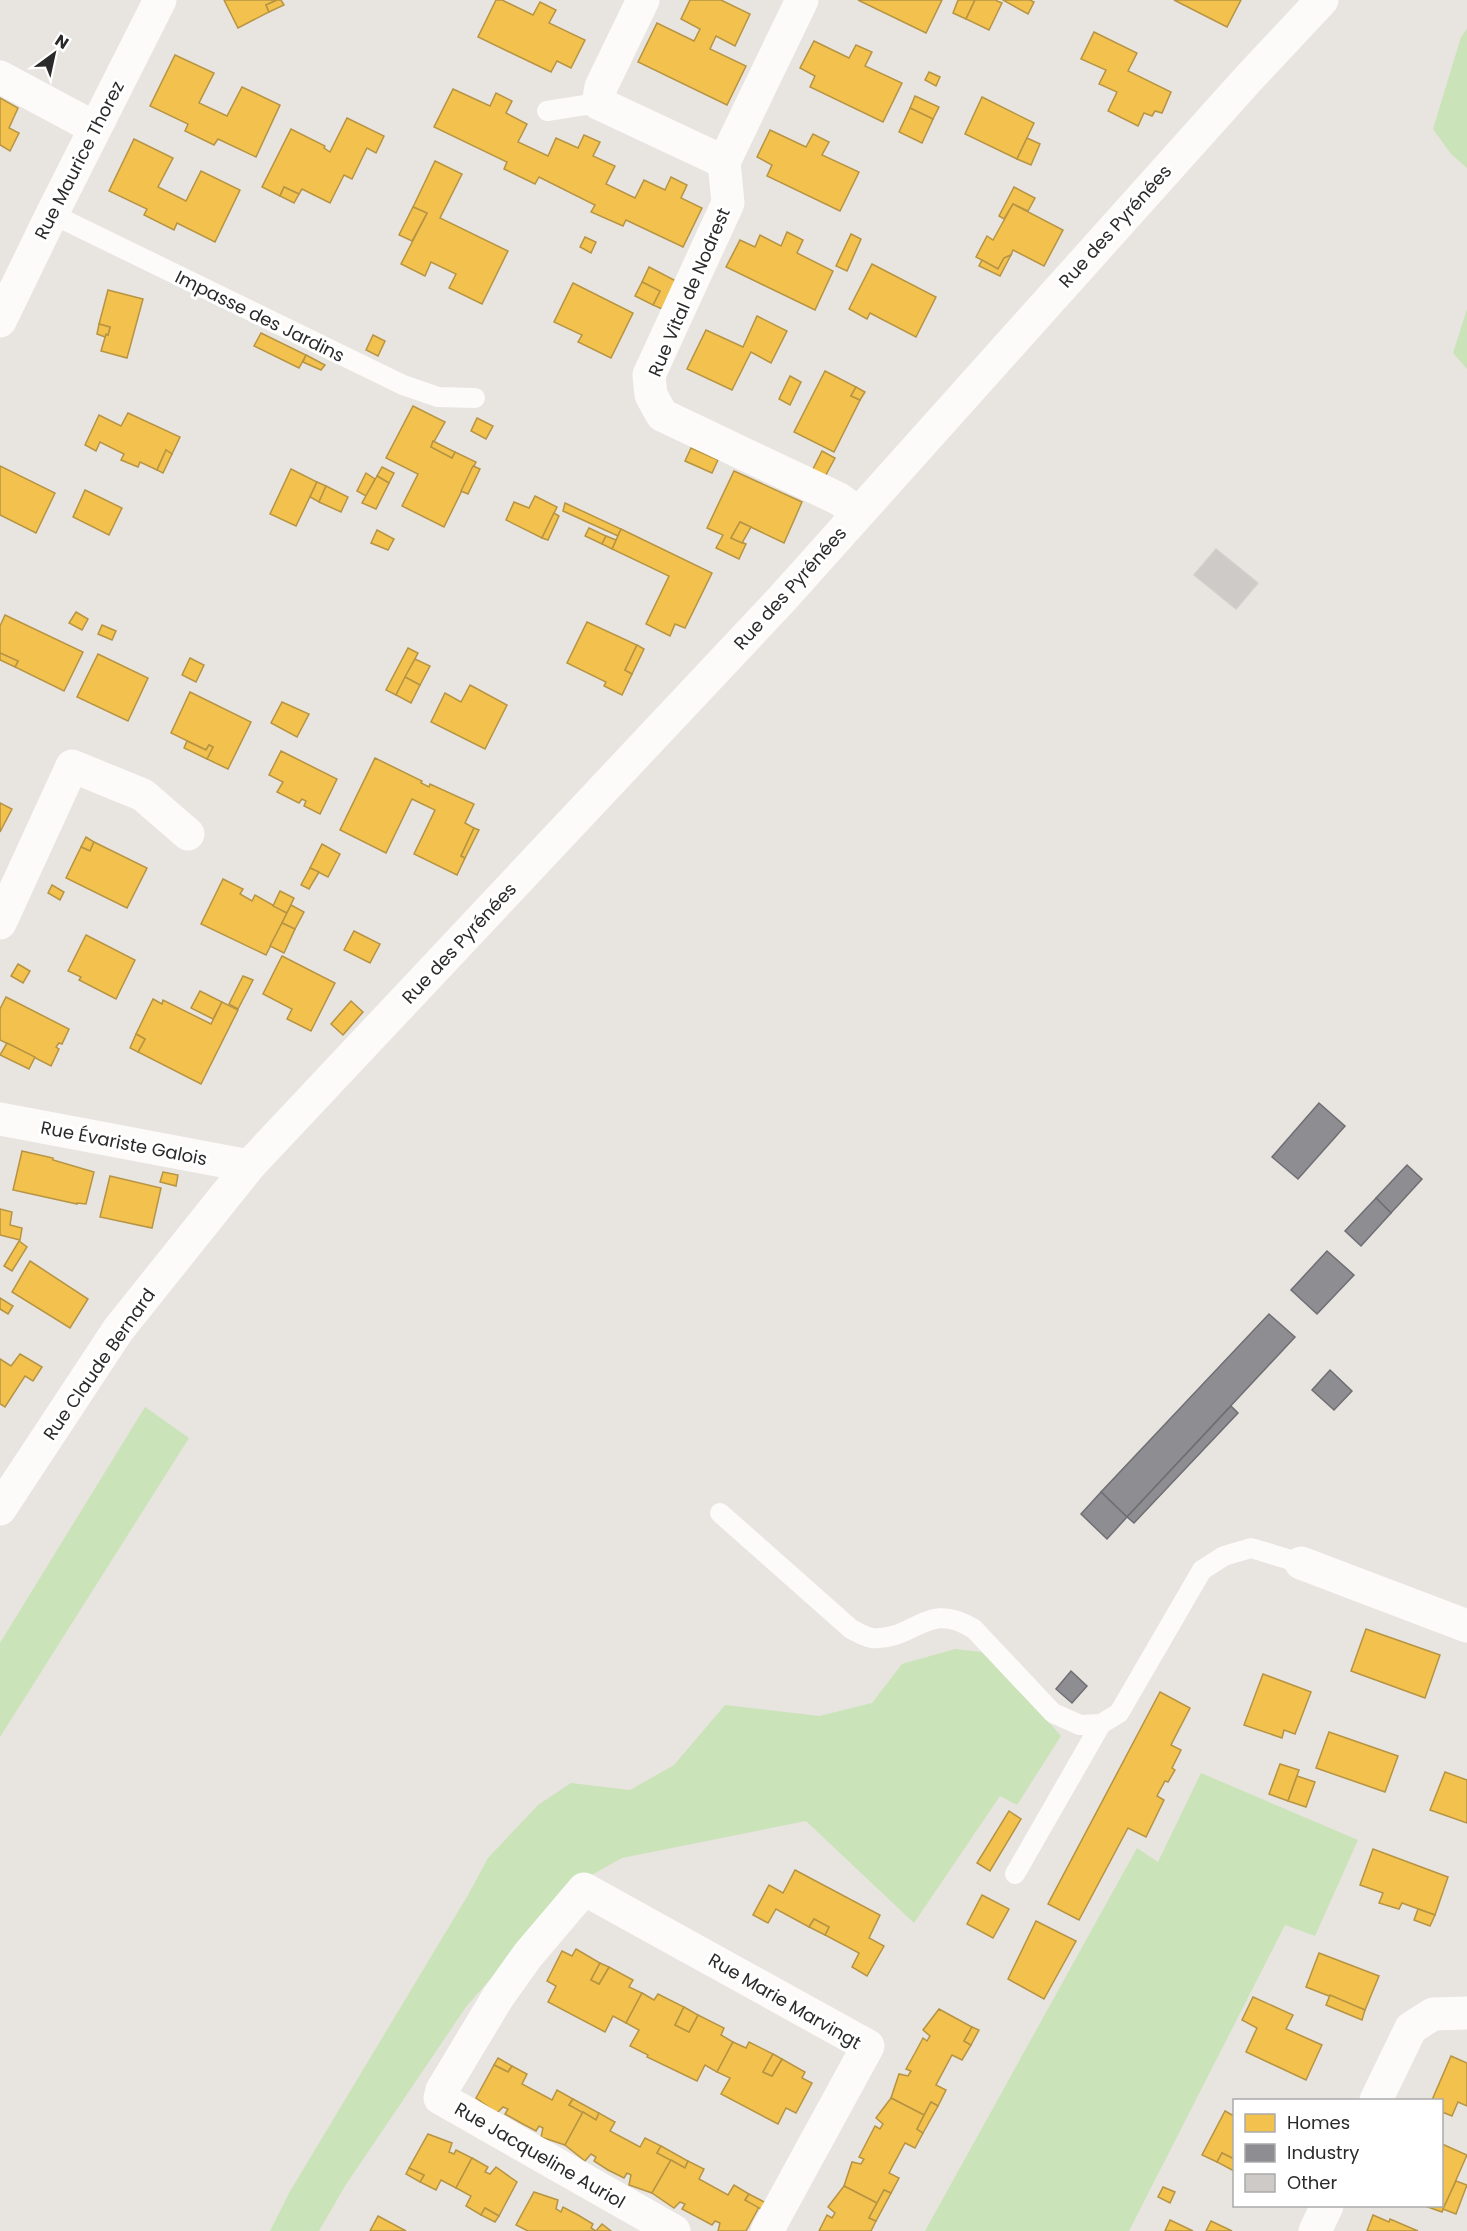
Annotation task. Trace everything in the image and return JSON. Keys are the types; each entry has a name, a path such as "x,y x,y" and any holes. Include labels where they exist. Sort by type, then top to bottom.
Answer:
{"street":[{"name":"Rue Maurice Thorez","path":"0,321 160,0"},
{"path":"643,0 601,87 598,104 724,162 802,0"},
{"name":"Rue des Pyrénées","path":"249,1166 765,617 1248,79 1322,0"},
{"path":"0,77 95,128"},
{"name":"Rue Vital de Nodrest","path":"724,162 728,203 649,375 651,395 662,415 839,499 858,513"},
{"path":"0,924 72,766 143,795 188,834"},
{"name":"Rue Évariste Galois","path":"0,1119 249,1166"},
{"name":"Rue Claude Bernard","path":"0,1509 118,1330 249,1166"},
{"path":"1301,1563 1467,1626"},
{"name":"Rue Jacqueline Auriol","path":"584,1889 528,1955 498,1997 442,2090 440,2098 674,2231"},
{"name":"Rue Marie Marvingt","path":"584,1889 868,2046 767,2231"},
{"path":"1376,2099 1411,2028 1433,2014 1467,2013"},
{"path":"1315,2231 1326,2207"}],"lane":[{"path":"547,111 598,104"},
{"name":"Impasse des Jardins","path":"52,214 403,386 438,397 474,398"},
{"path":"720,1513 851,1629 871,1638 892,1635 939,1616 960,1620 974,1629 1053,1713 1080,1725 1101,1724 1119,1713 1202,1570 1224,1556 1251,1548 1301,1563"},
{"path":"1015,1874 1101,1724"}],"green space":[{"path":"1467,29 1467,168 1451,154 1433,129 1461,37"},
{"path":"1467,309 1467,369 1453,353"},
{"path":"145,1407 189,1438 0,1737 0,1643"},
{"path":"955,1649 982,1652 1061,1736 1017,1805 1000,1796 914,1923 806,1821 622,1858 570,1887 466,2007 345,2186 319,2231 270,2231 289,2193 488,1858 538,1805 571,1783 630,1790 674,1765 725,1705 819,1716 872,1703 902,1664"},
{"path":"1201,1773 1358,1840 1315,1936 1285,1925 1129,2231 925,2231 1137,1848 1158,1862"}],"building: Homes":[{"path":"224,0 277,0 266,5 269,12 238,28"},
{"path":"281,0 284,5 269,12 266,5"},
{"path":"496,0 502,0 533,15 540,2 556,10 549,23 585,40 571,68 557,61 551,72 478,37"},
{"path":"690,0 721,0 750,14 735,46 716,36 710,49 746,66 727,105 638,62 657,23 694,41 700,29 681,19"},
{"path":"858,0 942,0 926,33"},
{"path":"958,0 975,0 966,19 953,13"},
{"path":"975,0 995,0 1002,3 989,30 966,19"},
{"path":"1003,0 1030,0 1034,2 1028,14"},
{"path":"1174,0 1241,0 1227,27"},
{"path":"1094,32 1137,53 1128,71 1171,92 1162,113 1155,111 1152,116 1144,113 1138,126 1108,111 1117,92 1099,84 1106,70 1081,59"},
{"path":"814,41 849,58 856,45 872,52 865,66 902,83 883,122 810,87 815,76 800,68"},
{"path":"175,55 214,73 199,103 227,116 242,87 280,105 256,157 218,139 214,145 185,131 188,124 150,106"},
{"path":"929,72 940,77 936,86 925,80"},
{"path":"453,89 490,106 496,93 512,101 506,113 527,124 518,142 548,156 556,138 578,148 584,135 600,142 593,156 615,166 606,184 635,198 644,180 665,190 671,177 687,185 681,198 702,208 683,247 626,220 623,226 591,212 595,205 539,177 535,184 504,169 507,162 434,127"},
{"path":"915,96 939,107 933,119 910,108"},
{"path":"982,97 1034,123 1017,159 965,134"},
{"path":"0,98 18,108 9,128 19,133 10,151 0,145"},
{"path":"910,108 933,119 922,143 899,132"},
{"path":"347,118 384,136 376,153 367,148 352,179 344,175 330,203 302,189 299,194 284,187 280,196 262,187 291,129 325,146 324,148 330,152"},
{"path":"770,130 806,147 813,134 829,142 822,155 859,172 840,211 767,176 772,165 757,157"},
{"path":"1027,138 1040,144 1031,165 1017,159"},
{"path":"134,139 173,158 158,187 186,201 201,171 240,190 215,242 177,223 174,230 144,215 147,209 109,191"},
{"path":"435,161 462,174 440,218 508,251 482,304 449,288 456,274 431,262 425,276 401,264 427,213 413,207"},
{"path":"284,187 299,194 294,203 280,196"},
{"path":"1014,187 1035,198 1028,211 1013,204 1004,219 999,216"},
{"path":"1013,204 1063,230 1044,266 1013,250 1011,255 1004,258 998,269 976,257 987,236 993,240"},
{"path":"413,207 427,213 412,241 399,235"},
{"path":"787,232 803,240 797,253 833,271 815,310 726,267 740,240 755,247 760,235 781,246"},
{"path":"851,234 861,239 847,271 836,266"},
{"path":"585,237 596,242 591,253 580,247"},
{"path":"1011,255 1000,276 979,266 982,260 998,269 1004,258"},
{"path":"872,264 936,297 916,337 870,313 867,319 849,309"},
{"path":"649,267 676,281 662,309 653,305 660,291 642,282"},
{"path":"642,282 660,291 653,305 635,296"},
{"path":"573,283 633,313 611,358 578,342 582,335 554,322"},
{"path":"108,290 143,299 127,358 101,351 110,327 99,324"},
{"path":"757,316 787,331 771,363 751,352 732,390 687,369 706,330 743,347"},
{"path":"99,324 110,327 105,337 97,334"},
{"path":"261,333 306,355 299,368 254,346"},
{"path":"373,335 385,341 378,356 366,350"},
{"path":"306,355 325,365 321,370 303,362"},
{"path":"825,371 856,387 851,396 860,400 834,452 794,432"},
{"path":"790,376 801,382 790,405 779,399"},
{"path":"856,387 865,392 860,400 851,396"},
{"path":"413,406 445,422 431,447 452,458 455,452 476,462 444,527 402,506 418,474 386,458"},
{"path":"128,413 180,437 172,454 166,450 157,470 140,462 138,467 121,460 124,454 100,442 96,451 85,445 99,415 121,426"},
{"path":"477,418 493,426 486,439 471,431"},
{"path":"433,441 455,452 452,458 431,447"},
{"path":"691,448 718,460 712,473 685,461"},
{"path":"166,450 172,454 163,473 157,470"},
{"path":"822,451 835,458 821,484 809,477"},
{"path":"0,466 55,493 36,533 0,515"},
{"path":"473,466 480,469 468,494 461,491"},
{"path":"382,467 394,473 389,483 377,476"},
{"path":"291,469 317,482 296,526 270,514"},
{"path":"734,471 802,502 784,543 740,522 731,538 746,544 739,559 716,548 723,535 707,528"},
{"path":"366,473 375,479 366,496 357,491"},
{"path":"377,476 389,483 376,509 362,503"},
{"path":"317,482 326,486 319,502 310,497"},
{"path":"326,486 348,497 341,512 319,502"},
{"path":"85,490 122,508 109,535 73,517"},
{"path":"535,496 557,507 542,538 506,520 514,502 529,508"},
{"path":"565,503 621,529 618,536 563,511"},
{"path":"554,513 559,516 548,540 542,538"},
{"path":"740,522 751,527 742,543 731,538"},
{"path":"589,528 606,536 602,544 585,536"},
{"path":"621,529 712,573 685,628 675,624 670,636 646,624 669,576 612,549"},
{"path":"377,530 394,539 388,550 371,543"},
{"path":"606,536 616,540 612,549 602,544"},
{"path":"76,612 88,619 82,630 69,623"},
{"path":"5,615 83,652 64,691 15,667 18,661 0,653 0,626"},
{"path":"587,622 637,645 625,670 632,674 622,695 604,686 606,682 567,663"},
{"path":"102,625 116,631 112,640 98,634"},
{"path":"637,645 644,649 632,674 625,670"},
{"path":"408,648 418,653 396,695 386,690"},
{"path":"0,653 18,661 15,667 0,660"},
{"path":"98,654 148,678 128,721 77,697"},
{"path":"190,658 204,665 196,682 182,675"},
{"path":"415,659 430,666 420,685 405,677"},
{"path":"405,677 420,685 411,703 396,695"},
{"path":"470,685 507,705 485,749 431,722 445,693 461,702"},
{"path":"190,692 251,722 228,769 207,759 213,747 209,745 206,750 171,733"},
{"path":"282,702 309,714 297,737 271,723"},
{"path":"187,741 206,750 209,745 213,747 207,759 184,748"},
{"path":"281,751 337,779 320,814 304,806 306,801 302,799 299,803 277,792 283,782 269,775"},
{"path":"375,758 422,781 421,783 429,787 430,784 474,804 465,823 474,828 461,856 465,858 457,875 414,854 435,810 412,799 386,853 340,830"},
{"path":"0,803 12,809 0,832"},
{"path":"474,828 479,830 465,858 461,856"},
{"path":"86,837 94,842 90,851 81,847"},
{"path":"94,842 147,868 127,908 66,878 81,847 90,851"},
{"path":"322,844 340,854 328,877 310,868"},
{"path":"310,868 319,872 309,889 301,885"},
{"path":"223,879 243,889 240,894 252,901 255,895 287,913 266,955 201,924"},
{"path":"52,885 64,892 60,900 48,893"},
{"path":"280,891 294,898 287,913 273,906"},
{"path":"291,905 304,912 295,929 282,923"},
{"path":"282,923 295,929 284,953 270,946"},
{"path":"354,931 380,944 370,963 344,950"},
{"path":"86,935 135,960 116,999 79,980 81,977 68,971"},
{"path":"282,956 335,983 311,1031 287,1019 292,1009 263,994"},
{"path":"18,964 30,971 23,983 11,976"},
{"path":"243,976 253,980 238,1009 229,1004"},
{"path":"200,991 222,1002 213,1019 191,1008"},
{"path":"6,997 69,1029 62,1044 59,1043 56,1047 59,1049 51,1066 0,1040 0,1009"},
{"path":"153,999 162,1004 163,1000 211,1024 222,1002 238,1010 201,1084 138,1052 145,1039 136,1034"},
{"path":"351,1001 363,1012 343,1035 331,1024"},
{"path":"136,1034 145,1039 138,1052 130,1048"},
{"path":"7,1043 35,1057 29,1069 0,1055"},
{"path":"22,1151 53,1158 53,1160 94,1172 86,1204 13,1190"},
{"path":"163,1172 178,1175 176,1186 160,1182"},
{"path":"110,1176 161,1188 152,1228 100,1217"},
{"path":"0,1209 12,1212 10,1225 22,1228 20,1240 0,1235"},
{"path":"19,1241 27,1247 12,1271 4,1266"},
{"path":"30,1261 88,1299 70,1328 12,1292"},
{"path":"0,1298 13,1306 8,1314 0,1309"},
{"path":"20,1354 42,1367 33,1381 25,1376 5,1407 0,1404 0,1359 11,1366"},
{"path":"1366,1629 1440,1655 1425,1698 1351,1671"},
{"path":"1263,1674 1311,1692 1295,1734 1284,1730 1282,1738 1244,1725"},
{"path":"1160,1692 1190,1708 1171,1745 1181,1750 1172,1768 1175,1770 1168,1782 1165,1781 1157,1796 1164,1800 1146,1837 1128,1828 1079,1920 1048,1904"},
{"path":"1329,1732 1398,1756 1385,1792 1316,1768"},
{"path":"1280,1764 1299,1770 1288,1801 1269,1794"},
{"path":"1445,1772 1467,1780 1467,1823 1430,1810"},
{"path":"1297,1776 1315,1782 1306,1807 1288,1801"},
{"path":"1009,1811 1021,1819 990,1871 977,1863"},
{"path":"1373,1849 1448,1877 1435,1915 1402,1903 1399,1909 1379,1903 1383,1893 1360,1885"},
{"path":"795,1870 880,1915 869,1938 884,1946 867,1976 852,1967 859,1953 825,1935 829,1927 814,1919 809,1927 776,1909 768,1923 753,1915 769,1885 783,1893"},
{"path":"982,1895 1009,1909 993,1938 967,1924"},
{"path":"1418,1909 1435,1915 1430,1926 1414,1920"},
{"path":"814,1919 829,1927 825,1935 809,1927"},
{"path":"1036,1921 1076,1941 1044,1999 1008,1979"},
{"path":"576,1949 600,1963 591,1980 599,1984 609,1967 633,1980 629,1987 642,1993 626,2023 613,2016 605,2032 548,2002 556,1986 547,1981 562,1951 572,1956"},
{"path":"1319,1953 1379,1976 1365,2010 1306,1987"},
{"path":"600,1963 609,1967 599,1984 591,1980"},
{"path":"642,1993 654,2000 658,1994 684,2007 675,2025 689,2032 698,2015 724,2028 721,2035 733,2042 717,2072 705,2065 697,2081 647,2057 648,2055 630,2046 639,2030 626,2023"},
{"path":"1330,1995 1365,2010 1362,2020 1326,2005"},
{"path":"1253,1997 1293,2015 1286,2029 1322,2045 1306,2080 1246,2052 1257,2028 1242,2020"},
{"path":"684,2007 698,2015 689,2032 675,2025"},
{"path":"939,2009 972,2027 964,2041 971,2045 962,2060 952,2055 936,2085 946,2090 938,2106 931,2102 924,2115 891,2098 899,2074 908,2076 911,2071 906,2069 923,2038 927,2041 930,2036 923,2030"},
{"path":"972,2027 979,2030 971,2045 964,2041"},
{"path":"733,2042 746,2048 749,2042 773,2054 763,2072 772,2076 782,2059 805,2072 802,2078 812,2083 796,2113 786,2108 778,2124 721,2094 730,2078 717,2072"},
{"path":"773,2054 782,2059 772,2076 763,2072"},
{"path":"1451,2056 1467,2063 1467,2106 1458,2102 1452,2116 1443,2112 1443,2099 1432,2099"},
{"path":"498,2058 512,2066 508,2072 494,2065"},
{"path":"494,2065 508,2072 512,2066 527,2074 522,2084 552,2100 557,2090 573,2099 569,2105 583,2112 565,2145 541,2137 543,2128 539,2126 536,2131 521,2123 505,2114 508,2109 503,2107 497,2113 476,2098"},
{"path":"891,2098 924,2115 917,2129 923,2133 915,2148 905,2143 889,2173 899,2178 891,2193 884,2190 877,2203 844,2186 852,2162 861,2164 864,2159 859,2157 875,2126 880,2129 883,2124 876,2118"},
{"path":"573,2099 599,2113 596,2120 569,2105"},
{"path":"931,2102 938,2106 923,2133 917,2129"},
{"path":"1225,2111 1233,2115 1233,2158 1222,2153 1217,2162 1202,2155"},
{"path":"583,2112 596,2120 599,2113 615,2122 610,2131 640,2147 645,2138 661,2146 657,2153 671,2160 652,2193 629,2185 631,2175 627,2173 624,2178 608,2170 594,2161 596,2157 591,2154 585,2161 565,2145"},
{"path":"428,2134 452,2143 449,2152 454,2154 456,2150 472,2158 456,2188 441,2180 436,2190 420,2182 424,2175 409,2168"},
{"path":"1443,2144 1467,2155 1442,2212 1428,2207 1443,2207"},
{"path":"661,2146 688,2161 685,2168 657,2153"},
{"path":"1222,2153 1233,2158 1233,2170 1217,2162"},
{"path":"472,2158 488,2167 485,2172 490,2174 496,2167 517,2182 499,2216 485,2208 481,2215 466,2206 471,2196 456,2188"},
{"path":"671,2160 685,2168 688,2161 704,2169 699,2179 728,2195 734,2185 749,2194 745,2200 759,2207 746,2231 718,2231 720,2223 715,2221 712,2225 682,2209 685,2204 680,2202 674,2208 652,2193"},
{"path":"409,2168 424,2175 420,2182 406,2174"},
{"path":"1456,2181 1467,2185 1456,2214 1443,2209"},
{"path":"844,2186 877,2203 869,2218 876,2221 871,2231 819,2231 827,2215 832,2218 835,2213 828,2207"},
{"path":"1163,2187 1175,2192 1170,2203 1158,2197"},
{"path":"884,2190 891,2193 876,2221 869,2218"},
{"path":"534,2192 558,2200 556,2209 561,2212 563,2207 578,2215 593,2224 591,2228 596,2231 528,2231 516,2225"},
{"path":"749,2194 772,2206 768,2213 745,2200"},
{"path":"485,2208 499,2216 495,2222 481,2215"},
{"path":"1373,2215 1389,2222 1390,2219 1418,2231 1367,2231"},
{"path":"378,2216 406,2231 370,2231"},
{"path":"1170,2220 1193,2231 1165,2231"},
{"path":"1211,2221 1232,2231 1206,2231"},
{"path":"602,2224 611,2231 596,2231"}],"building: Industry":[{"path":"1319,1103 1345,1126 1298,1179 1272,1157"},
{"path":"1407,1165 1422,1179 1391,1213 1376,1198"},
{"path":"1376,1198 1391,1213 1361,1246 1345,1231"},
{"path":"1327,1251 1354,1275 1317,1314 1291,1290"},
{"path":"1269,1314 1295,1337 1127,1517 1101,1492"},
{"path":"1330,1370 1352,1391 1334,1410 1312,1390"},
{"path":"1231,1406 1238,1413 1134,1523 1127,1517"},
{"path":"1101,1492 1127,1517 1107,1539 1081,1514"},
{"path":"1071,1671 1087,1686 1072,1703 1056,1689"}],"building: Other":[{"path":"1216,549 1258,583 1236,609 1194,575"}]}
